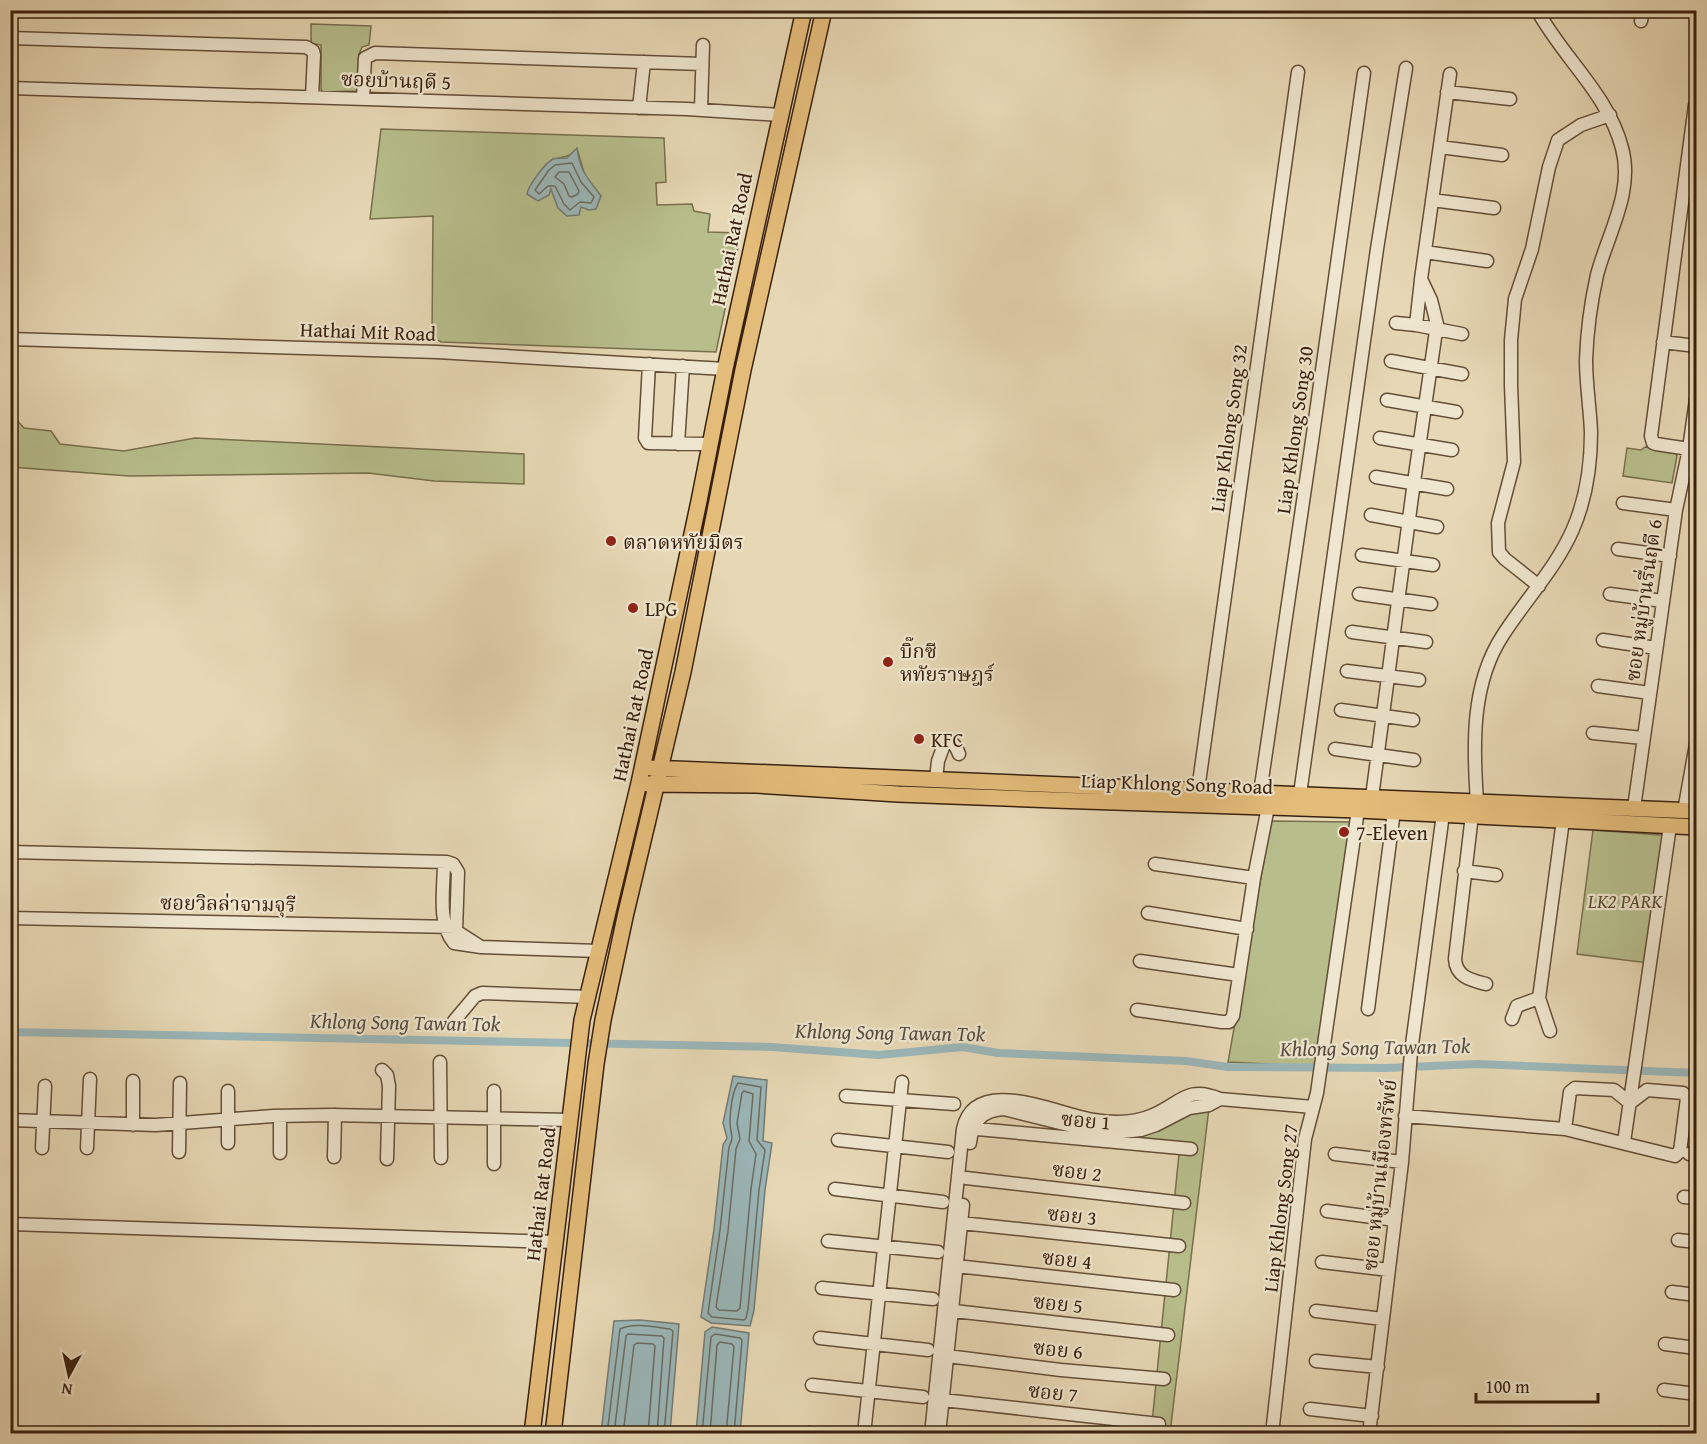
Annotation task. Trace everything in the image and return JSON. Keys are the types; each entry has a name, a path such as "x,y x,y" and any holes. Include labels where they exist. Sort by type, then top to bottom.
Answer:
{"main road":[{"name":"Hathai Rat Road","path":"532,1434 582,1020 643,766 709,444 804,10"},
{"name":"Hathai Rat Road","path":"553,1434 603,1020 656,784 667,746 743,370 824,10"},
{"path":"725,369 743,370"},
{"path":"667,746 672,757 689,769"},
{"path":"643,766 656,784"},
{"name":"Liap Khlong Song Road","path":"656,784 689,769 1055,783 1372,797 1563,820 1696,827"},
{"path":"639,783 656,784"},
{"path":"1055,783 1055,800"},
{"name":"Liap Khlong Song Road","path":"656,784 756,785 898,794 1443,814 1475,808 1634,808 1692,811"}],"street":[{"path":"1486,984 1466,978 1455,967 1464,871 1475,808 1474,763 1477,704 1491,658 1503,635 1539,586 1573,530 1580,510 1589,469 1591,430 1586,360 1590,319 1598,275 1618,216 1625,176 1623,151 1610,116 1594,88 1549,32 1537,10"},
{"path":"10,38 306,47 313,51 314,55 312,97"},
{"path":"701,109 703,45"},
{"path":"363,99 365,58 375,53 702,64"},
{"path":"639,108 644,62"},
{"path":"1300,794 1377,249 1406,68"},
{"name":"Liap Khlong Song 32","path":"1198,790 1298,72"},
{"name":"Liap Khlong Song 30","path":"1260,793 1312,446 1364,73"},
{"path":"1416,325 1450,74"},
{"name":"ซอยบ้านฤดี 5","path":"10,88 701,109 780,115"},
{"path":"1447,92 1510,99"},
{"path":"1689,449 1656,444 1651,440 1663,342 1693,149 1695,105"},
{"path":"1539,586 1499,552 1498,524 1514,462 1511,375 1512,316 1515,299 1532,249 1549,167 1558,140 1581,125 1610,116"},
{"path":"1440,147 1502,155"},
{"path":"1432,200 1494,208"},
{"path":"1425,252 1487,261"},
{"path":"1372,797 1413,485 1437,329 1431,300 1421,279"},
{"path":"1396,323 1462,334"},
{"name":"Hathai Mit Road","path":"10,339 437,352 725,369"},
{"path":"1663,342 1696,346"},
{"path":"1391,361 1462,374"},
{"path":"649,364 645,438 648,443 709,444"},
{"path":"678,444 683,366"},
{"name":"ซอย หมู่บ้านรื่นฤดี 6","path":"1634,808 1676,510 1689,449 1696,399"},
{"path":"1387,400 1456,412"},
{"path":"1380,438 1452,450"},
{"path":"1376,477 1447,489"},
{"path":"1623,503 1676,510"},
{"path":"1371,515 1437,527"},
{"path":"1618,549 1670,556"},
{"path":"1362,555 1433,565"},
{"path":"1359,594 1431,604"},
{"path":"1610,594 1663,601"},
{"path":"1352,632 1426,642"},
{"path":"1603,640 1656,648"},
{"path":"1347,670 1419,680"},
{"path":"1598,686 1650,693"},
{"path":"1341,710 1413,720"},
{"path":"1593,733 1643,738"},
{"path":"936,779 938,761 945,742 957,747 958,754"},
{"path":"1692,811 1687,790 1692,775 1696,744"},
{"path":"1335,749 1414,760"},
{"path":"1137,1010 1222,1022 1229,1022 1233,1016 1254,878 1268,807"},
{"name":"Liap Khlong Song 27","path":"1272,1434 1305,1139 1313,1107 1358,810"},
{"path":"1368,1009 1394,811"},
{"name":"ซอย หมู่บ้านเมืองทรัพย์","path":"1369,1434 1402,1162 1407,1083 1443,814"},
{"path":"1550,1030 1539,998 1563,820"},
{"path":"1624,1142 1670,826"},
{"path":"10,852 444,862 453,864 458,872 451,927 481,947 599,951"},
{"path":"1155,864 1254,878"},
{"path":"1464,871 1496,875"},
{"path":"1148,913 1247,929"},
{"name":"ซอยวิลล่าจามจุรี","path":"10,918 451,927"},
{"path":"1140,961 1239,975"},
{"path":"454,1021 476,996 482,993 588,997"},
{"path":"1512,1019 1517,1006 1539,998"},
{"path":"440,1062 441,1158"},
{"path":"381,1070 387,1075 389,1086 387,1159"},
{"path":"87,1148 90,1079"},
{"path":"133,1081 133,1125"},
{"path":"864,1434 902,1082"},
{"path":"179,1152 180,1083"},
{"path":"42,1148 45,1086"},
{"path":"1565,1129 1570,1092 1575,1088 1614,1090 1631,1100"},
{"path":"1405,1116 1565,1129 1675,1156 1680,1151 1686,1095 1670,1091 1647,1090 1631,1100"},
{"path":"228,1091 228,1143"},
{"path":"494,1091 494,1164"},
{"path":"846,1095 954,1104"},
{"path":"939,1434 947,1356 948,1310 956,1266 972,1128 980,1117 990,1110 1004,1109 1081,1128 1122,1132 1141,1130 1154,1121 1189,1108 1209,1105 1220,1099 1313,1107"},
{"path":"931,1434 948,1310 966,1120 978,1107 995,1100 1027,1103 1081,1128"},
{"path":"10,1120 133,1125 335,1115 571,1120"},
{"path":"334,1157 335,1115"},
{"path":"280,1116 280,1153"},
{"name":"ซอย 1","path":"977,1129 1081,1128 1191,1149"},
{"path":"837,1140 948,1152"},
{"path":"1335,1154 1402,1162"},
{"name":"ซอย 2","path":"966,1178 1184,1203"},
{"path":"835,1189 943,1202"},
{"path":"1327,1211 1395,1220"},
{"name":"ซอย 3","path":"961,1223 1179,1246"},
{"path":"10,1224 556,1242"},
{"path":"1678,1240 1696,1242"},
{"path":"828,1241 938,1252"},
{"path":"1322,1262 1389,1270"},
{"name":"ซอย 4","path":"956,1266 1174,1290"},
{"path":"822,1288 933,1299"},
{"path":"1672,1292 1696,1295"},
{"name":"ซอย 5","path":"948,1310 1168,1335"},
{"path":"1316,1311 1383,1319"},
{"path":"820,1338 928,1350"},
{"path":"1665,1344 1696,1348"},
{"name":"ซอย 6","path":"947,1356 1061,1370 1164,1378"},
{"path":"1316,1361 1378,1367"},
{"path":"813,1386 923,1397"},
{"path":"1664,1390 1696,1394"},
{"name":"ซอย 7","path":"943,1400 1159,1424"},
{"path":"1310,1409 1372,1416"},
{"path":"1661,1433 1667,1434"}],"green space":[{"path":"311,24 371,26 369,45 362,47 359,54 357,91 324,92 321,90 321,45 311,43"},
{"path":"381,129 664,138 666,182 656,183 657,205 692,204 694,211 710,214 708,232 741,233 716,352 441,342 432,337 433,216 370,219","holes":["577,149 586,179 601,196 581,207 558,207 551,188 537,177 550,162 569,155"]},
{"path":"11,417 14,417 24,428 51,431 60,444 124,451 195,438 524,454 524,484 434,481 368,473 129,476 11,467"},
{"path":"1645,447 1675,452 1677,456 1672,483 1623,476 1627,448 1641,450"},
{"path":"1271,821 1351,822 1322,1067 1228,1062"},
{"name":"LK2 PARK","path":"1593,830 1674,836 1656,964 1577,954"},
{"path":"1209,1108 1170,1433 1151,1433 1179,1154 1169,1147 1139,1139 1134,1135 1190,1110"}],"water":[{"path":"577,148 582,169 601,196 596,209 589,210 581,207 579,215 567,216 558,208 551,189 549,195 538,201 527,194 534,180 550,161 567,158"},
{"path":"733,1076 767,1080 763,1141 772,1143 765,1190 754,1310 750,1326 711,1323 701,1317 723,1145 727,1138 723,1123"},
{"path":"640,1320 679,1324 670,1433 601,1433 614,1321"},
{"path":"712,1327 749,1333 740,1433 696,1433 705,1332"}],"waterway":[{"name":"Khlong Song Tawan Tok","path":"10,1032 772,1047 879,1055 963,1047 998,1053 1186,1061 1228,1067 1386,1068 1478,1064 1696,1073"}],"place":[{"name":"ตลาดหทัยมิตร","path":"611,541"},
{"name":"LPG","path":"633,608"},
{"name":"บิ๊กซี หทัยราษฎร์","path":"888,662"},
{"name":"KFC","path":"919,739"},
{"name":"7-Eleven","path":"1344,832"}]}
